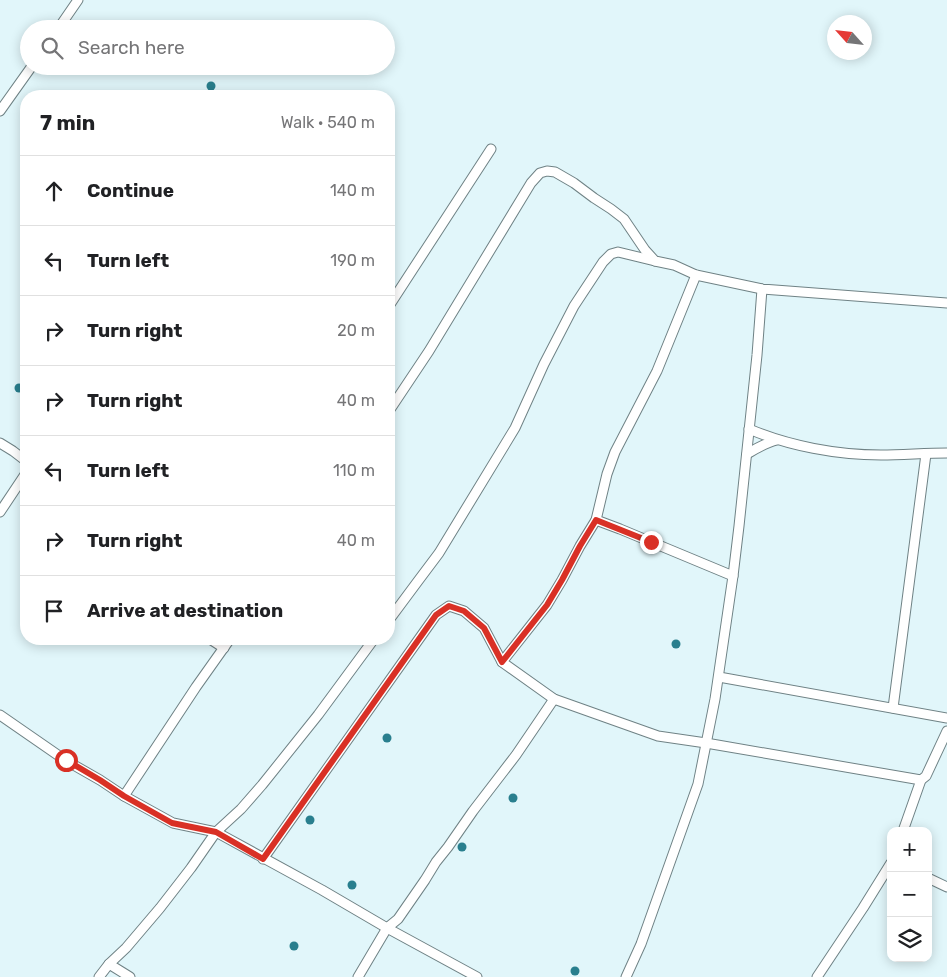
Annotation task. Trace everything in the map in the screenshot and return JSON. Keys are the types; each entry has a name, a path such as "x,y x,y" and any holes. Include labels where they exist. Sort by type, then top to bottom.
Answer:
{"street":[{"path":"64,20 78,0"},
{"path":"0,112 26,75"},
{"path":"395,297 491,149"},
{"path":"395,402 429,351 531,183 540,173 547,170 556,172 611,209 624,219 645,250 655,261"},
{"path":"395,612 438,552 511,434 574,306 603,262 611,254 618,252 674,266 696,275 762,289 947,303"},
{"path":"502,662 547,605 596,520 607,474 615,452 657,371 696,275"},
{"path":"626,977 640,944 698,784 719,677 733,576 747,454 762,289"},
{"path":"749,430 777,440 860,455 947,453"},
{"path":"747,454 768,442 777,440"},
{"path":"0,443 20,456"},
{"path":"893,708 926,454"},
{"path":"0,512 20,482"},
{"path":"596,520 733,576"},
{"path":"263,859 436,615 449,606 464,611 484,628 502,662 554,699 658,736 921,780"},
{"path":"219,645 224,648"},
{"path":"124,796 196,686 226,645"},
{"path":"99,977 160,908 216,832 242,809 262,785 318,715 370,645"},
{"path":"719,677 947,718"},
{"path":"358,977 386,928 398,919 436,862 516,755 554,699"},
{"path":"0,715 124,796 172,823 216,832 322,890 386,928 478,977"},
{"path":"904,827 921,780 926,776 947,731"},
{"path":"817,977 887,870"},
{"path":"932,880 947,887"},
{"path":"109,964 130,977"}],"building":[{"path":"211,82 215,86 211,90 207,86"},
{"path":"19,384 20,392 19,392 15,388"},
{"path":"676,639 681,644 676,649 671,644"},
{"path":"387,734 391,738 387,742 383,738"},
{"path":"513,793 518,798 513,803 508,798"},
{"path":"310,816 314,820 310,824 306,820"},
{"path":"462,842 467,847 462,852 457,847"},
{"path":"352,880 357,885 352,890 347,885"},
{"path":"294,942 298,946 294,950 290,946"},
{"path":"575,967 579,971 575,975 571,971"}],"route":[{"path":"66,760 172,823 216,832 263,859 436,615 449,606 464,611 484,628 502,662 547,605 596,520 651,542"}]}
